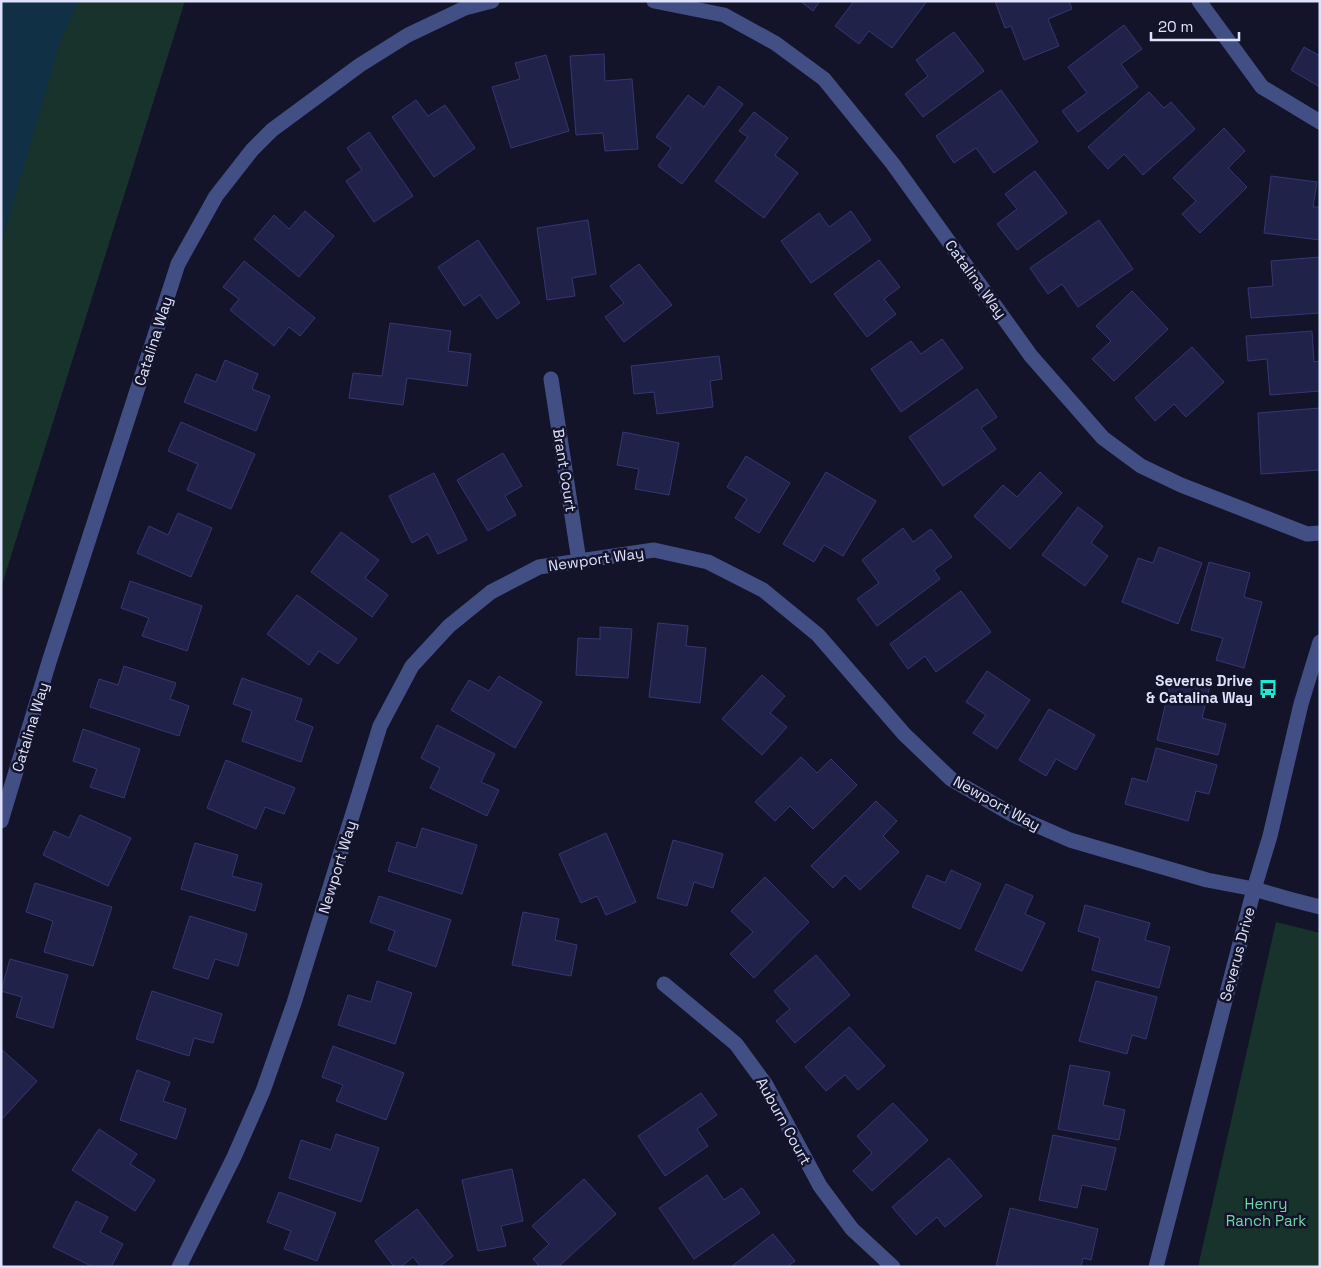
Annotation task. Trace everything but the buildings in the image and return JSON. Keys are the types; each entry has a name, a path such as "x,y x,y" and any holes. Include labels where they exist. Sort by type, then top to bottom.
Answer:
{"street":[{"name":"Catalina Way","path":"1,821 178,264 216,196 252,150 272,130 360,65 408,35 465,8 492,1"},
{"name":"Catalina Way","path":"654,1 724,15 775,42 824,79 893,164 1031,356 1103,438 1141,466 1181,486 1306,534 1320,533"},
{"path":"1199,1 1262,87 1320,122"},
{"name":"Brant Court","path":"551,379 579,561"},
{"name":"Newport Way","path":"179,1267 234,1157 263,1091 294,1004 380,726 412,666 448,626 491,592 539,567 654,550 708,562 763,590 818,635 904,734 951,779 1013,816 1070,840 1207,880 1254,888 1289,900 1320,907"},
{"name":"Severus Drive","path":"1156,1267 1254,888 1270,836 1301,704 1320,642"},
{"name":"Auburn Court","path":"664,984 736,1044 766,1085 820,1186 852,1229 893,1267"}],"green space":[{"path":"1,1 185,1 1,588"},
{"name":"Henry Ranch Park","path":"1276,922 1320,933 1320,1267 1198,1267"}],"water":[{"path":"1,1 79,1 61,39 1,245"}],"place":[{"name":"Severus Drive & Catalina Way","path":"1268,689"}]}
